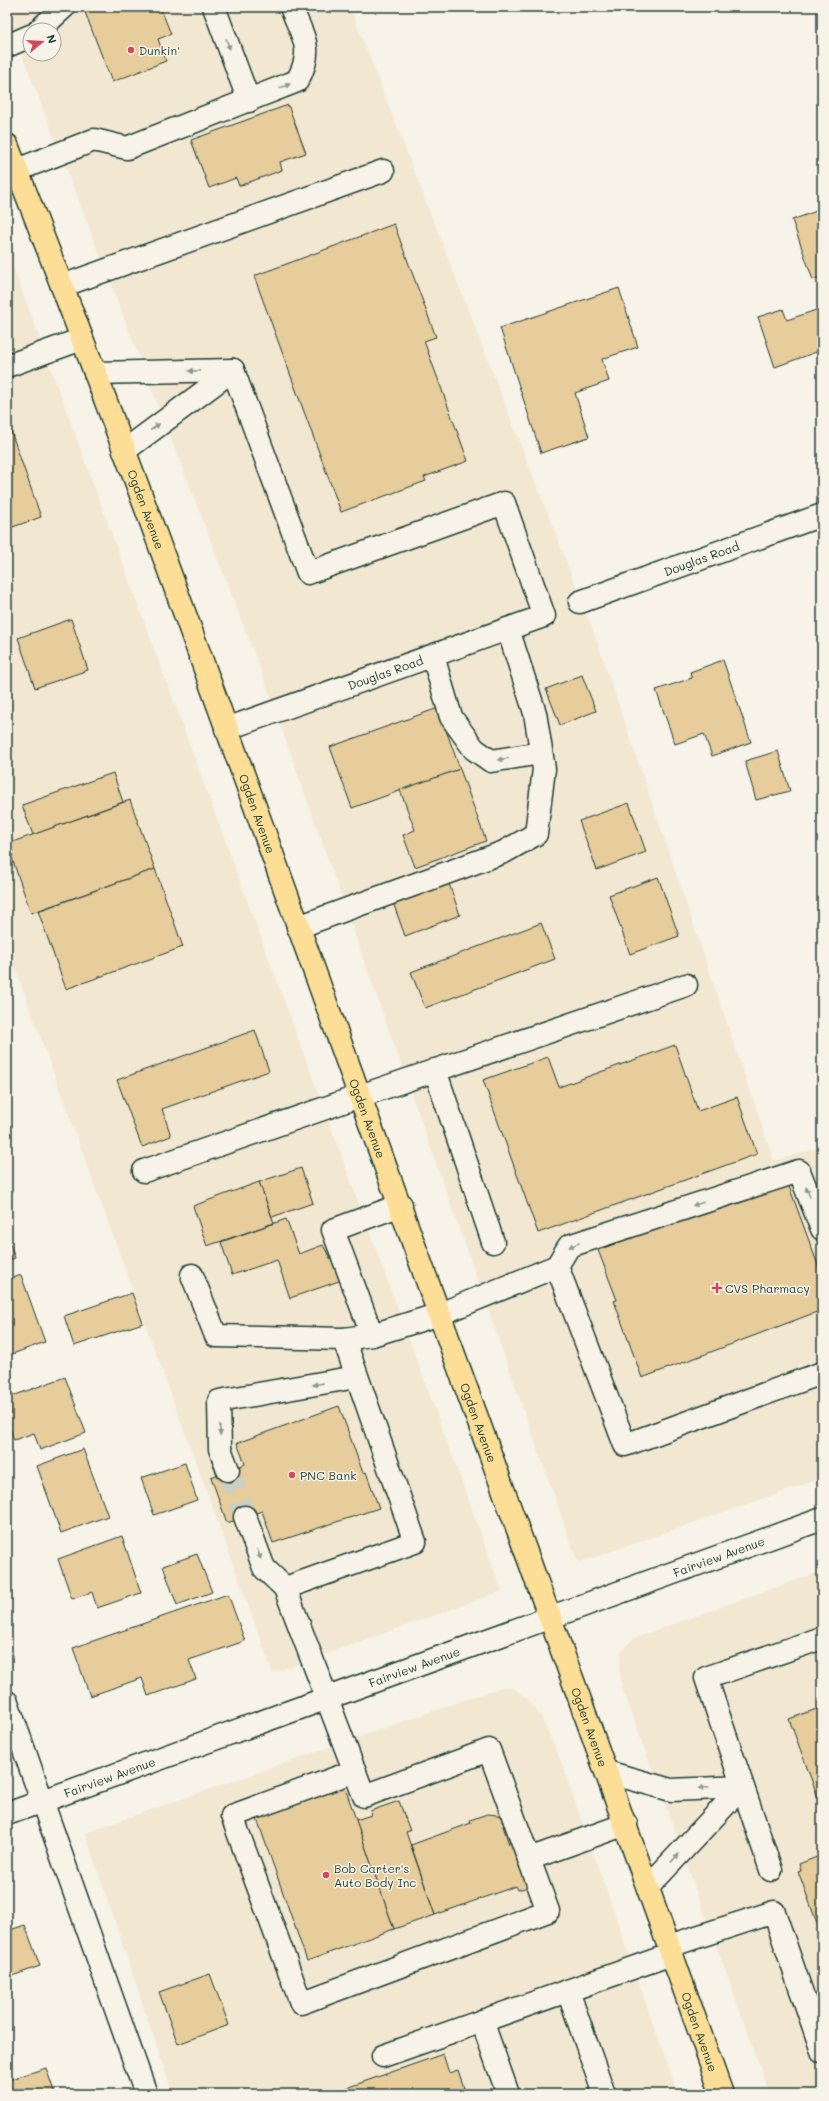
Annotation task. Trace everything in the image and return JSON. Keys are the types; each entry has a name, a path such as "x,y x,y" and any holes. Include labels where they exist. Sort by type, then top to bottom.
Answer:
{"main road":[{"name":"Ogden Avenue","path":"7,145 12,171 62,286 226,728 626,1824 722,2094"}],"street":[{"path":"48,22 64,7"},
{"path":"214,7 249,101"},
{"path":"12,171 94,140 127,148 297,81 306,66 306,46 291,7"},
{"path":"7,46 22,39"},
{"path":"62,286 383,171"},
{"path":"7,366 82,339"},
{"path":"95,373 233,370"},
{"path":"124,450 233,370"},
{"name":"Douglas Road","path":"226,728 544,616 504,503 308,573 233,370"},
{"name":"Douglas Road","path":"580,602 822,515"},
{"path":"298,927 504,852 536,834 544,769 535,713 508,629"},
{"path":"433,656 451,717 474,749 491,761 541,753"},
{"path":"144,1171 434,1070 686,985"},
{"path":"434,1070 493,1242"},
{"path":"192,1276 216,1336 344,1339 372,1335 440,1314 558,1266 569,1246 799,1171 822,1228"},
{"path":"372,1335 333,1230 400,1205"},
{"path":"558,1266 625,1445 822,1373"},
{"path":"285,1588 415,1542 356,1377 344,1339"},
{"path":"228,1470 220,1449 219,1401 356,1377"},
{"path":"246,1517 264,1568 285,1588 364,1796 489,1750 548,1911 301,2003 232,1816 354,1771"},
{"name":"Fairview Avenue","path":"7,1814 550,1619 822,1519"},
{"path":"771,1870 706,1678 822,1638"},
{"path":"7,1702 146,2094"},
{"path":"607,1772 671,1790 742,1787"},
{"path":"648,1887 742,1787"},
{"path":"529,1859 626,1824"},
{"path":"383,2056 568,1991 671,1950 774,1912 822,2051"},
{"path":"568,1991 604,2094"},
{"path":"482,2021 508,2094"}],"shaded area":[{"path":"7,7 350,7 593,630 774,1161 815,1149 822,1169 822,1478 578,1563 262,673 25,62 62,62 62,22 22,22 22,55 7,16"},
{"path":"7,250 502,1591 273,1673 7,946"},
{"path":"822,1571 822,2094 770,2094 623,1689 619,1670 621,1651 633,1639"},
{"path":"502,1687 514,1688 527,1699 541,1717 560,1759 678,2094 173,2094 85,1833"}],"building":[{"name":"Dunkin'","path":"83,7 160,7 171,34 158,39 166,61 112,82"},
{"path":"288,105 306,153 280,162 282,170 239,186 236,178 209,188 191,140"},
{"path":"822,209 822,276 813,280 792,220"},
{"path":"394,224 436,337 424,341 468,461 424,477 426,481 341,512 254,276"},
{"path":"619,288 638,347 602,359 609,381 575,393 589,437 541,453 500,328"},
{"path":"822,308 822,350 775,367 758,317 783,309 787,320"},
{"path":"7,420 41,517 7,529"},
{"path":"71,619 88,670 35,688 18,638"},
{"path":"723,660 751,742 712,756 704,734 675,744 656,690 692,678 690,672"},
{"path":"582,675 596,711 560,725 546,689"},
{"path":"438,708 460,769 352,808 330,747"},
{"path":"778,751 790,791 756,800 745,761"},
{"path":"460,769 486,841 415,867 403,835 415,830 400,790"},
{"path":"113,773 123,802 33,835 22,805"},
{"path":"130,800 155,869 31,913 7,844"},
{"path":"629,803 646,852 597,870 579,821"},
{"path":"155,869 183,947 66,989 38,911"},
{"path":"658,877 679,936 630,954 609,895"},
{"path":"447,878 460,915 405,936 391,897"},
{"path":"541,923 555,959 425,1008 411,972"},
{"path":"255,1030 269,1071 162,1109 171,1136 142,1147 117,1080"},
{"path":"675,1045 698,1111 737,1097 757,1154 538,1233 483,1080 548,1057 559,1087"},
{"path":"301,1168 313,1203 272,1217 259,1182"},
{"name":"CVS Pharmacy","path":"787,1181 822,1276 822,1310 642,1378 614,1301 617,1300 598,1250"},
{"path":"259,1182 274,1223 207,1246 193,1206"},
{"path":"286,1219 299,1254 323,1245 342,1280 290,1298 277,1260 232,1275 221,1242"},
{"path":"7,1236 15,1258 7,1261"},
{"path":"21,1275 45,1342 7,1356 7,1280"},
{"path":"132,1293 143,1323 74,1346 64,1316"},
{"path":"65,1377 86,1433 40,1450 34,1433 14,1440 7,1421 7,1398"},
{"name":"PNC Bank","path":"339,1406 363,1473 366,1472 379,1508 273,1543 262,1511 227,1523 211,1477 245,1464 237,1443"},
{"path":"83,1449 108,1516 61,1533 37,1466"},
{"path":"185,1463 197,1500 154,1515 141,1478"},
{"path":"122,1536 141,1593 97,1608 92,1592 72,1599 58,1559"},
{"path":"197,1554 212,1592 177,1605 163,1566"},
{"path":"228,1594 245,1641 189,1660 196,1679 148,1696 142,1678 90,1696 73,1648"},
{"path":"822,1707 822,1808 789,1719"},
{"name":"Bob Carter's Auto Body Inc","path":"344,1785 394,1929 307,1961 256,1816"},
{"path":"399,1801 410,1831 406,1832 435,1915 394,1929 356,1820 371,1815 370,1811"},
{"path":"487,1814 498,1815 503,1819 506,1825 503,1826 509,1844 512,1843 528,1887 518,1890 516,1886 435,1915 411,1845 471,1823 470,1820"},
{"path":"822,1855 822,1937 798,1871 801,1870 799,1864"},
{"path":"25,1925 40,1966 7,1978 7,1931"},
{"path":"210,1974 229,2025 178,2044 159,1992"},
{"path":"443,2054 449,2073 458,2070 466,2094 329,2094"},
{"path":"46,2068 55,2094 12,2094 8,2080"}],"tunnel":[{"path":"228,1470 245,1517"}],"place":[{"name":"Dunkin'","path":"131,50"},
{"name":"CVS Pharmacy","path":"717,1288"},
{"name":"PNC Bank","path":"292,1475"},
{"name":"Bob Carter's Auto Body Inc","path":"326,1875"}]}
